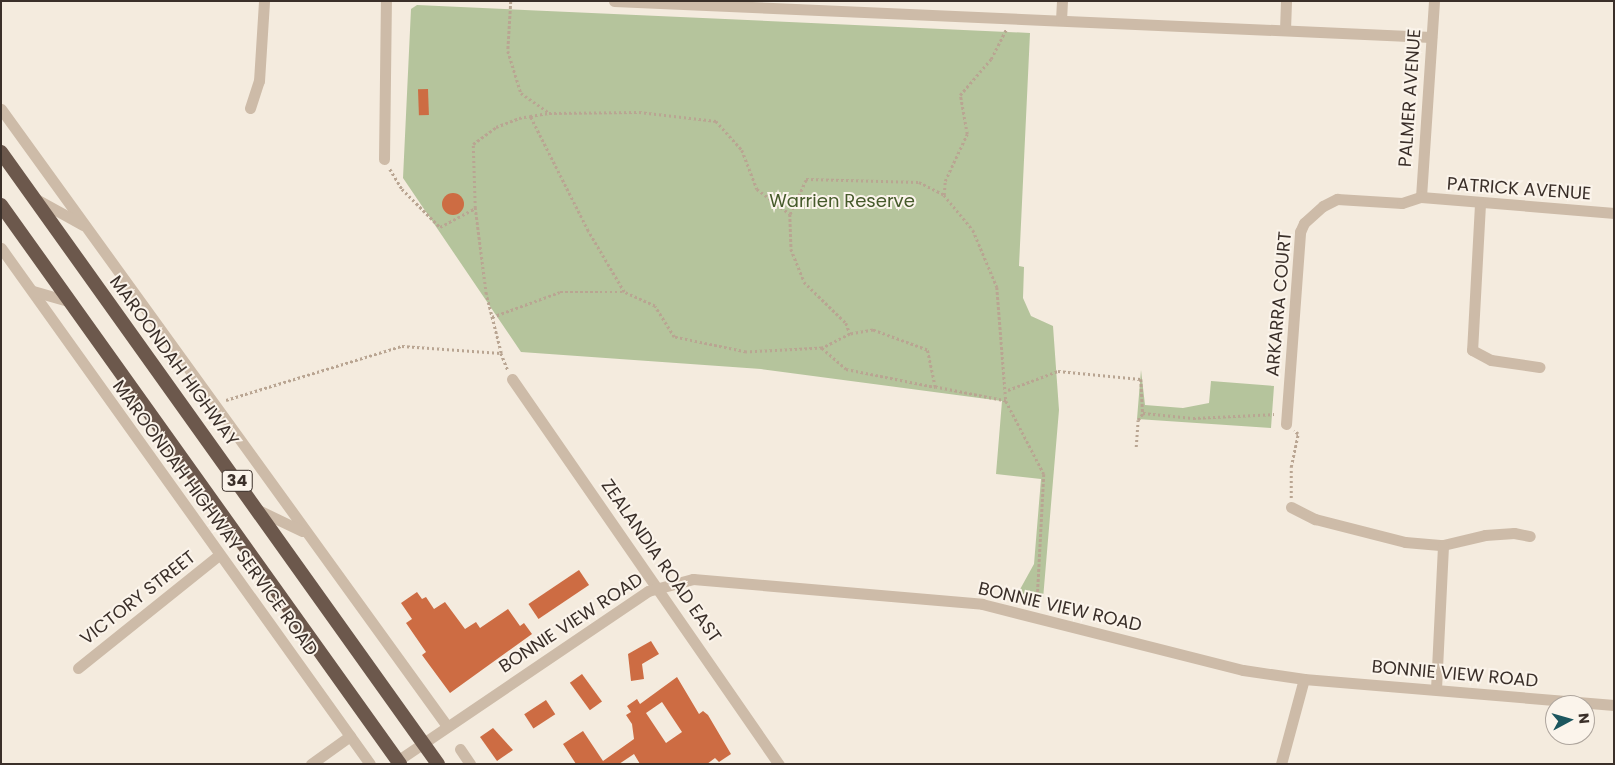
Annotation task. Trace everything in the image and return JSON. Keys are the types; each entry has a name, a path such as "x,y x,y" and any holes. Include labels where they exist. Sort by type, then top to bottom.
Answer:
{"highway":[{"name":"MAROONDAH HIGHWAY","path":"1,152 438,764"},
{"name":"34","path":"1,204 398,762"}],"street":[{"path":"250,108 259,81 264,1"},
{"path":"384,159 386,1"},
{"path":"614,1 1431,37"},
{"path":"1061,20 1062,1"},
{"path":"1285,30 1286,1"},
{"name":"PALMER AVENUE","path":"1422,197 1434,1"},
{"path":"1,109 304,532 447,726"},
{"name":"PATRICK AVENUE","path":"1422,197 1480,204 1614,213"},
{"name":"ARKARRA COURT","path":"1286,424 1300,232 1304,223 1323,206 1337,199 1402,203 1422,197"},
{"path":"34,199 87,228"},
{"path":"1480,204 1472,350 1491,360 1539,367"},
{"name":"MAROONDAH HIGHWAY SERVICE ROAD","path":"1,248 370,764"},
{"path":"33,291 71,302"},
{"name":"ZEALANDIA ROAD EAST","path":"512,379 659,587 779,764"},
{"path":"1291,506 1315,519 1405,542 1442,545 1486,535 1514,533 1530,536"},
{"path":"258,510 304,532"},
{"path":"1436,689 1442,545"},
{"name":"VICTORY STREET","path":"78,668 219,555"},
{"name":"BONNIE VIEW ROAD","path":"398,762 422,743 648,591 694,579 982,604 1243,670 1304,679 1614,705"},
{"path":"1281,764 1304,679"},
{"path":"311,764 350,736"},
{"path":"460,749 470,764"}],"path":[{"path":"511,1 508,51 521,93 549,113"},
{"path":"944,195 945,181 968,134 960,95 991,60 1012,18"},
{"path":"512,379 501,353 492,317 475,208 473,144 496,127 530,116 549,113 639,112 716,121 742,150 757,189 790,214"},
{"path":"530,116 588,230 624,292"},
{"path":"384,159 402,189 440,227 475,208"},
{"path":"850,334 846,323 804,282 791,249 790,214 806,179 919,182 944,195 974,230 997,287 1008,390 1006,401 1044,474 1036,618"},
{"path":"492,317 560,292 624,292 656,306 674,337 746,352 822,348 850,334 872,330 927,350 935,387"},
{"path":"212,404 402,346 501,353"},
{"path":"822,348 846,369 1006,401"},
{"path":"1008,390 1058,371 1141,380 1142,413 1138,420 1136,447"},
{"path":"1142,413 1194,418 1274,416 1275,402 1287,402"},
{"path":"1286,424 1298,434 1291,467 1291,506"}],"green space":[{"name":"Warrien Reserve","path":"417,5 1030,33 1019,266 1024,267 1023,298 1031,316 1053,326 1059,410 1043,599 1018,593 1034,564 1041,479 996,474 1002,401 761,369 521,352 403,178 411,9"},
{"path":"1141,370 1145,405 1183,408 1209,403 1211,381 1274,386 1271,428 1137,419"}],"building":[{"path":"418,89 428,89 429,115 419,115"},
{"path":"453,193 461,196 464,204 461,212 453,215 445,212 442,204 445,196"},
{"path":"579,570 589,585 538,619 528,604"},
{"path":"417,592 422,599 426,597 434,609 445,602 465,629 476,622 480,628 508,609 520,626 524,623 532,634 450,693 422,655 426,652 406,623 412,619 401,603"},
{"path":"651,641 659,654 642,664 644,679 631,681 628,654"},
{"path":"582,674 602,702 590,710 570,683"},
{"path":"677,677 699,714 703,711 708,715 731,754 719,762 715,758 707,764 640,764 634,754 619,764 576,764 563,744 583,731 603,761 634,739 632,724 626,715 631,712 627,706 637,699 640,704","holes":["662,702 682,732 666,743 646,713"]},
{"path":"546,700 555,714 533,728 524,714"},
{"path":"493,728 513,750 497,761 480,737"}]}
